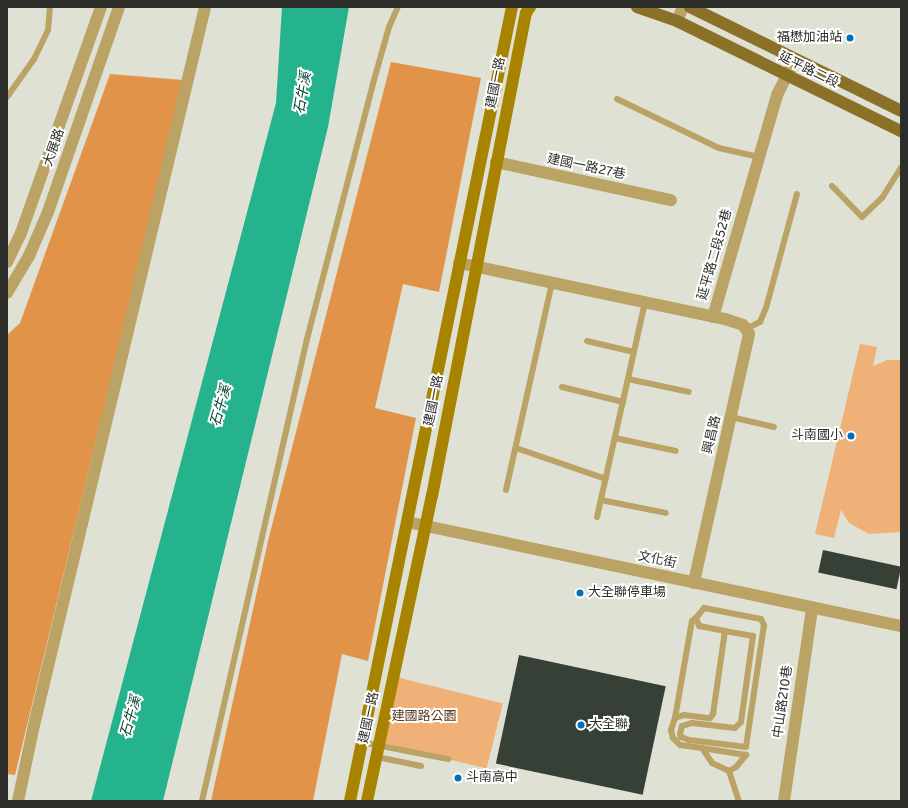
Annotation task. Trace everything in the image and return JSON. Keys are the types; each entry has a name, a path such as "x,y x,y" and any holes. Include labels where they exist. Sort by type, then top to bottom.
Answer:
{"main road":[{"name":"延平路二段","path":"638,7 677,21 901,131"},
{"name":"延平路二段","path":"690,7 901,112"}],"street":[{"name":"大展路","path":"7,262 26,218 101,7"},
{"name":"大展路","path":"7,293 30,256 48,212 119,7"},
{"path":"18,801 36,717 205,7"},
{"name":"建國一路","path":"350,801 512,7"},
{"name":"建國一路","path":"367,801 425,526 526,13 530,7"},
{"path":"677,21 683,7"},
{"name":"延平路二段52巷","path":"459,263 714,317 777,95 795,60"},
{"name":"建國一路27巷","path":"496,162 671,200"},
{"path":"714,317 743,325 746,329"},
{"name":"興昌路","path":"694,583 749,334 746,329"},
{"name":"文化街","path":"406,522 901,626"},
{"name":"中山路210巷","path":"784,801 812,608"}],"lane":[{"path":"7,97 34,59 48,30 50,7"},
{"path":"202,801 308,339 374,80 389,27 398,7"},
{"path":"617,99 719,148 759,157"},
{"path":"832,186 862,217 882,198 901,167"},
{"path":"746,329 760,322 766,308 798,194"},
{"path":"506,490 552,282"},
{"path":"598,517 645,303"},
{"path":"587,341 634,352"},
{"path":"628,379 689,392"},
{"path":"562,387 623,402"},
{"path":"731,417 774,426"},
{"path":"615,438 676,451"},
{"path":"516,448 606,479"},
{"path":"601,500 666,513"},
{"path":"696,618 699,626 753,636 741,722 735,728 692,723 682,726 680,734 681,738 746,747 764,625 761,619 704,608 692,621 672,730 672,738 680,745 746,755 736,768 729,771"},
{"path":"675,718 684,715 710,718 713,714 725,631"},
{"path":"361,742 448,759"},
{"path":"702,748 712,763 729,771 739,801"},
{"path":"377,757 421,766"}],"green space":[{"path":"860,344 877,347 873,366 887,360 901,360 901,532 869,534 849,523 841,510 834,538 815,534"},
{"name":"建國路公園","path":"396,677 503,704 487,769 380,742"}],"shaded area":[{"path":"391,62 481,78 439,292 403,284 375,408 416,418 368,661 342,654 313,801 211,801 268,541"},
{"path":"110,74 183,80 15,775 7,774 7,335 20,323"}],"water":[{"name":"石牛溪","path":"282,7 349,7 328,127 163,801 91,801 276,103"}],"building":[{"path":"823,550 901,567 896,589 818,572"},
{"name":"大全聯","path":"519,655 666,686 643,795 496,764"}],"place":[{"name":"福懋加油站","path":"850,38"},
{"name":"斗南國小","path":"851,436"},
{"name":"大全聯停車場","path":"580,593"},
{"name":"大全聯","path":"581,725"},
{"name":"斗南高中","path":"458,778"}]}
